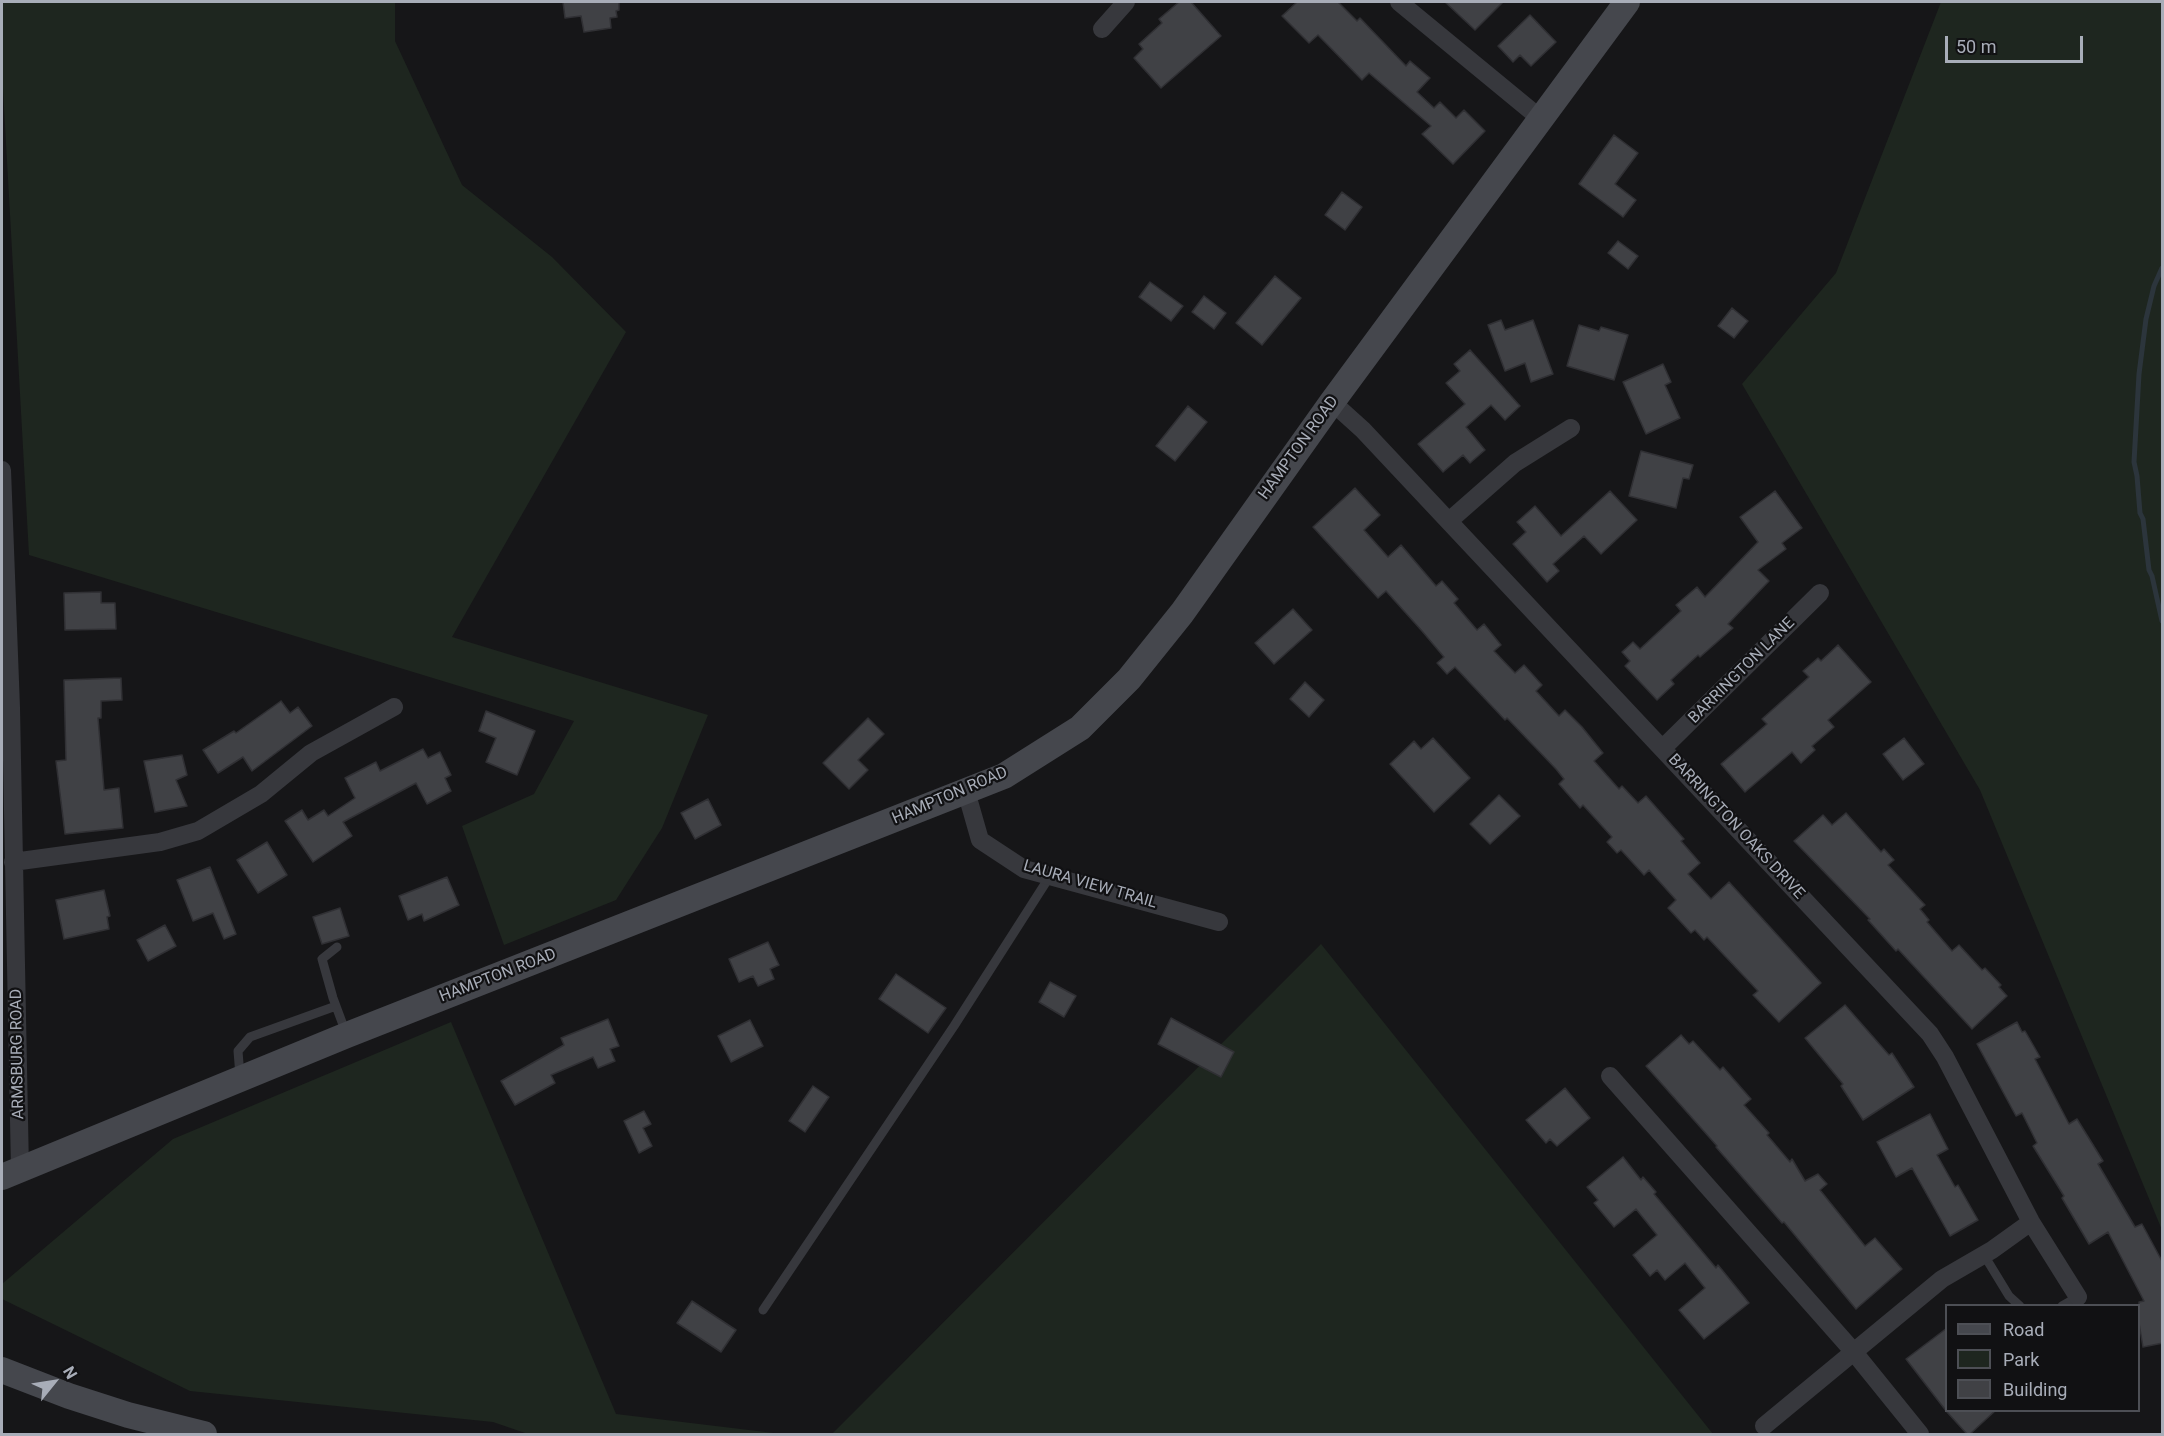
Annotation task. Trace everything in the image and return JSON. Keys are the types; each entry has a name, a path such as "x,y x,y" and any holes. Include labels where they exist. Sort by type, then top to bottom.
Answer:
{"main road":[{"name":"HAMPTON ROAD","path":"11,1174 347,1035 1004,776 1080,728 1129,679 1182,613 1332,402 1627,2"},
{"path":"2,1370 69,1396 128,1415 204,1434"}],"street":[{"path":"1102,29 1126,2"},
{"path":"1399,2 1541,119"},
{"name":"BARRINGTON OAKS DRIVE","path":"1332,402 1363,430 1449,521 1930,1035 1945,1057 2070,1301"},
{"path":"1449,521 1515,463 1570,429"},
{"name":"ARMSBURG ROAD","path":"2,470 6,708 13,862 11,1174"},
{"name":"BARRINGTON LANE","path":"1663,748 1820,593"},
{"path":"13,862 160,842 198,831 261,794 311,753 394,707"},
{"name":"LAURA VIEW TRAIL","path":"966,791 980,840 1024,869 1219,922"},
{"path":"1610,1076 1853,1351 1920,1434"},
{"path":"1764,1426 1942,1279 2031,1222"}],"lane":[{"path":"763,1310 954,1026 1050,876"},
{"path":"337,946 321,959 347,1035"},
{"path":"241,1079 237,1051 250,1037 336,1006"},
{"path":"1984,1254 2009,1296 2019,1304"}],"green space":[{"path":"2,2 395,2 395,41 462,185 552,257 626,332 452,637 708,715 662,828 616,900 504,945 462,826 534,794 574,721 29,555 2,71"},
{"path":"1941,2 2162,2 2162,1230 1980,790 1742,384 1836,273"},
{"path":"1321,944 1713,1434 832,1434"},
{"path":"451,1022 616,1414 782,1434 528,1434 493,1422 190,1391 2,1299 2,1284 173,1139"}],"building":[{"path":"563,2 619,2 619,10 616,11 617,17 610,18 611,28 584,32 581,16 565,18"},
{"path":"1179,2 1191,2 1221,36 1161,88 1134,58 1143,49 1139,44 1162,23 1159,19"},
{"path":"1297,2 1338,2 1357,21 1360,18 1406,66 1410,61 1430,78 1417,92 1434,108 1440,102 1456,118 1464,110 1485,131 1453,164 1422,134 1431,126 1369,73 1362,80 1318,35 1309,43 1282,16"},
{"path":"1445,2 1503,2 1475,30"},
{"path":"1530,15 1556,42 1531,66 1520,55 1513,62 1498,46"},
{"path":"1614,135 1638,153 1615,184 1636,200 1623,217 1579,184"},
{"path":"1342,192 1362,207 1345,230 1325,215"},
{"path":"1618,241 1638,256 1628,269 1608,253"},
{"path":"1275,276 1301,298 1262,345 1236,323"},
{"path":"1150,282 1183,306 1171,321 1139,297"},
{"path":"1204,296 1226,313 1214,329 1192,312"},
{"path":"1732,308 1748,321 1734,338 1718,326"},
{"path":"1501,320 1505,330 1533,320 1553,374 1531,382 1525,363 1505,371 1488,325"},
{"path":"1579,325 1599,331 1601,327 1628,335 1614,380 1567,366"},
{"path":"1470,350 1520,406 1505,420 1491,405 1466,427 1485,450 1470,463 1463,455 1443,472 1418,444 1465,404 1446,383 1460,371 1454,364"},
{"path":"1663,364 1671,382 1665,385 1680,418 1646,434 1623,382"},
{"path":"1188,406 1207,422 1175,461 1156,446"},
{"path":"1641,451 1693,465 1689,479 1683,478 1676,508 1629,496"},
{"path":"1355,488 1380,515 1364,530 1388,557 1401,545 1436,586 1442,581 1458,599 1454,603 1477,630 1484,624 1501,645 1494,651 1515,673 1524,665 1542,685 1536,691 1559,716 1565,710 1582,727 1603,753 1594,761 1619,789 1622,786 1638,803 1646,796 1684,839 1681,841 1700,863 1688,874 1711,899 1729,882 1821,983 1779,1022 1753,995 1758,991 1707,937 1704,940 1695,930 1691,933 1668,908 1676,900 1649,870 1644,875 1621,850 1617,853 1607,842 1612,837 1583,805 1580,808 1559,784 1564,779 1556,769 1455,667 1447,674 1437,663 1444,657 1386,591 1378,598 1313,527"},
{"path":"1610,491 1637,520 1601,554 1584,536 1553,564 1559,571 1547,582 1513,544 1526,532 1517,522 1535,506 1561,536"},
{"path":"1775,491 1802,528 1782,543 1786,549 1758,570 1769,581 1728,624 1733,628 1700,657 1698,655 1671,680 1674,684 1657,700 1625,666 1630,661 1622,652 1633,642 1640,649 1681,611 1676,605 1697,587 1705,597 1758,542 1740,517"},
{"path":"101,592 101,603 115,603 116,629 65,630 64,593"},
{"path":"1293,609 1312,630 1274,664 1255,643"},
{"path":"1838,645 1871,682 1828,720 1834,727 1812,746 1815,750 1801,763 1792,752 1745,792 1721,764 1767,724 1762,719 1809,677 1803,671 1818,658 1821,661"},
{"path":"121,678 122,700 101,701 101,718 98,718 104,790 119,788 123,828 65,834 56,761 66,760 64,680"},
{"path":"1305,682 1324,700 1309,717 1290,699"},
{"path":"281,701 290,713 298,707 312,726 252,771 243,757 218,773 203,750 234,731 236,733"},
{"path":"486,711 535,731 517,775 486,762 496,738 479,731"},
{"path":"868,718 884,734 858,760 868,770 849,789 823,763"},
{"path":"1433,738 1470,778 1434,812 1390,764 1414,741 1421,749"},
{"path":"1904,738 1924,764 1903,780 1883,754"},
{"path":"423,749 428,758 440,752 451,775 445,778 451,791 427,804 416,783 343,822 352,836 313,862 285,821 302,810 308,820 324,810 328,816 355,798 345,778 376,762 380,771"},
{"path":"182,755 187,775 176,780 187,806 155,812 144,761"},
{"path":"1499,795 1520,816 1490,844 1470,824"},
{"path":"708,799 721,825 695,839 681,813"},
{"path":"1846,813 1881,852 1884,849 1894,860 1888,865 1925,905 1920,909 1929,920 1927,922 1952,951 1959,945 1982,970 1985,968 2001,985 1999,987 2007,996 1972,1029 1794,841 1823,815 1832,825"},
{"path":"267,842 287,875 258,893 237,860"},
{"path":"210,867 236,934 224,939 213,913 193,921 177,880"},
{"path":"447,877 459,905 424,921 422,914 408,920 399,896"},
{"path":"104,890 110,916 107,917 109,929 64,939 56,900"},
{"path":"340,908 349,936 322,944 313,917"},
{"path":"165,925 176,946 148,961 137,940"},
{"path":"768,942 779,965 770,969 774,979 758,986 753,976 739,982 729,959"},
{"path":"896,974 946,1008 928,1033 879,999"},
{"path":"1050,982 1076,996 1064,1017 1039,1002"},
{"path":"1845,1005 1889,1055 1892,1053 1914,1087 1863,1120 1841,1086 1843,1084 1805,1038"},
{"path":"1171,1018 1234,1052 1221,1077 1158,1044"},
{"path":"608,1019 619,1046 610,1049 615,1061 598,1068 593,1057 551,1075 555,1083 515,1105 501,1081 564,1045 561,1038"},
{"path":"750,1020 763,1046 731,1062 718,1036"},
{"path":"2017,1022 2022,1032 2025,1031 2040,1057 2035,1059 2069,1124 2077,1119 2103,1161 2098,1164 2135,1227 2142,1224 2163,1263 2163,1343 2143,1347 2139,1302 2144,1301 2108,1232 2089,1244 2062,1198 2064,1196 2033,1146 2037,1143 2022,1113 2016,1116 1977,1044"},
{"path":"1681,1035 1689,1044 1693,1041 1720,1070 1723,1067 1751,1099 1744,1105 1769,1133 1767,1135 1790,1162 1792,1159 1805,1181 1818,1174 1827,1184 1820,1190 1865,1246 1875,1238 1902,1269 1856,1309 1784,1222 1782,1223 1646,1066"},
{"path":"813,1086 829,1097 805,1132 789,1121"},
{"path":"1565,1088 1590,1118 1557,1146 1550,1139 1546,1143 1526,1120"},
{"path":"644,1111 651,1124 643,1128 652,1146 639,1153 624,1121"},
{"path":"1930,1114 1948,1149 1937,1155 1955,1187 1958,1185 1978,1220 1950,1236 1912,1168 1896,1177 1877,1142"},
{"path":"1623,1157 1641,1180 1643,1177 1656,1192 1654,1194 1716,1268 1718,1265 1749,1303 1704,1339 1679,1310 1705,1288 1685,1263 1665,1280 1657,1270 1650,1276 1633,1255 1657,1235 1636,1209 1614,1227 1594,1203 1598,1200 1587,1187"},
{"path":"692,1301 736,1330 721,1352 677,1323"},
{"path":"1945,1330 1945,1409 1906,1359"},
{"path":"1947,1412 1994,1412 1970,1434 1967,1434"}],"waterway":[{"path":"2162,268 2154,286 2146,319 2139,374 2134,462 2149,570 2162,621"}]}
